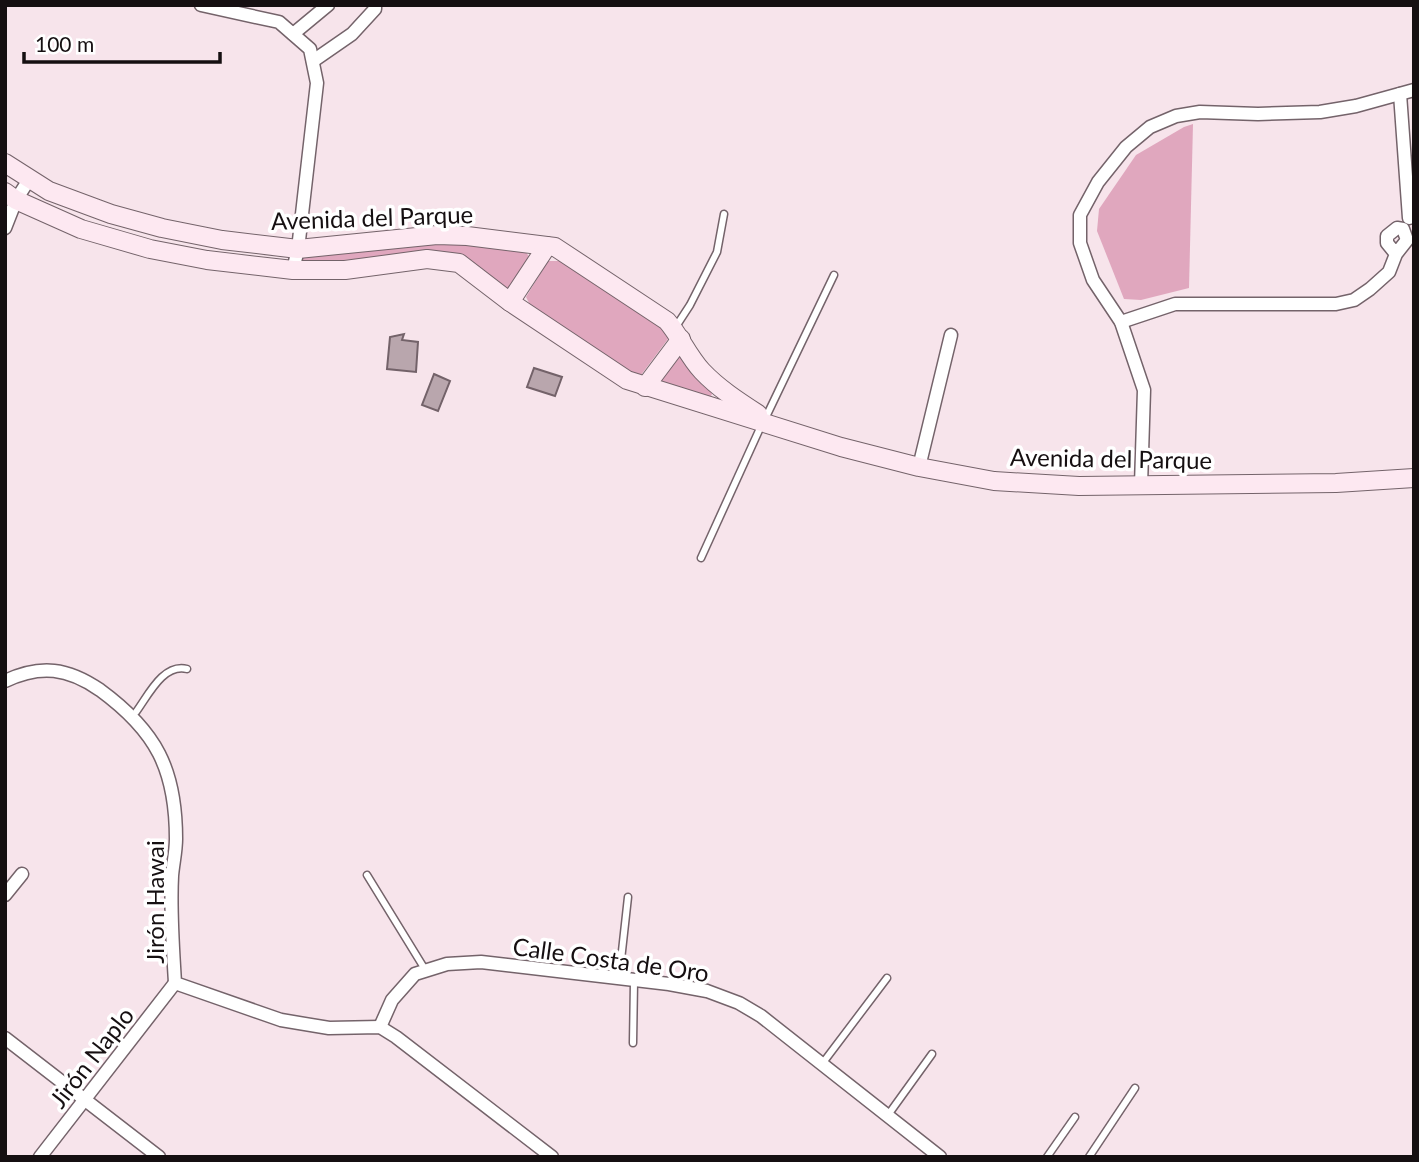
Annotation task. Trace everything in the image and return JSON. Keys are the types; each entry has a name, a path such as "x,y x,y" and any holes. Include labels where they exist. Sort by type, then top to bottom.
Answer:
{"street":[{"path":"201,5 279,22 310,49 317,83 298,249 293,270"},
{"path":"293,34 328,5"},
{"path":"313,61 352,34 375,9 375,5"},
{"path":"1141,485 1144,390 1121,322 1093,280 1080,243 1080,215 1098,182 1126,148 1150,127 1176,116 1200,112 1320,112 1356,106 1414,90"},
{"path":"1400,94 1409,218"},
{"name":"Avenida del Parque","path":"5,163 49,191 111,214 222,240 298,249 437,235 555,247 667,321 700,369 723,391 767,422"},
{"path":"5,228 11,196 30,178"},
{"name":"Avenida del Parque","path":"11,196 81,229 150,249 207,260 293,270 345,270 427,259 459,263 510,302 627,380 841,447 919,467 994,481 1079,486 1336,483 1414,478"},
{"path":"1121,322 1175,304 1336,304 1354,300 1389,272 1396,254 1407,240 1403,229 1397,228"},
{"path":"510,302 547,246"},
{"path":"645,387 678,334"},
{"path":"919,467 951,335"},
{"name":"Jirón Hawai","path":"5,681 30,672 64,671 82,678 134,714 162,758 175,815 176,842 172,876 175,983 281,1020 329,1028 380,1027"},
{"path":"5,895 22,874"},
{"name":"Calle Costa de Oro","path":"380,1027 392,1000 415,974 447,964 481,962 689,988 731,999 761,1016 940,1157"},
{"name":"Jirón Naplo","path":"40,1157 175,983"},
{"path":"380,1027 552,1157"},
{"path":"5,1038 159,1157"}],"lane":[{"path":"678,334 717,252 724,214"},
{"path":"701,558 834,275"},
{"path":"134,714 164,674 175,668 187,669"},
{"path":"367,875 426,971"},
{"path":"619,980 628,897"},
{"path":"822,1064 887,978"},
{"path":"633,1043 634,982"},
{"path":"888,1115 932,1054"},
{"path":"1089,1157 1135,1088"},
{"path":"1047,1157 1075,1118"}],"shaded area":[{"path":"1193,124 1189,288 1141,300 1124,299 1097,231 1099,209 1136,155"},
{"path":"441,242 525,251 531,259 507,290 429,254 301,263 302,257"},
{"path":"548,261 560,261 666,329 668,339 641,375 636,378 530,305 526,297"},
{"path":"681,353 692,373 710,389 710,398 661,384 659,378"}],"building":[{"path":"404,334 402,340 418,342 416,372 387,369 390,337"},
{"path":"534,368 562,377 555,396 527,387"},
{"path":"434,374 450,381 438,411 422,405"}]}
